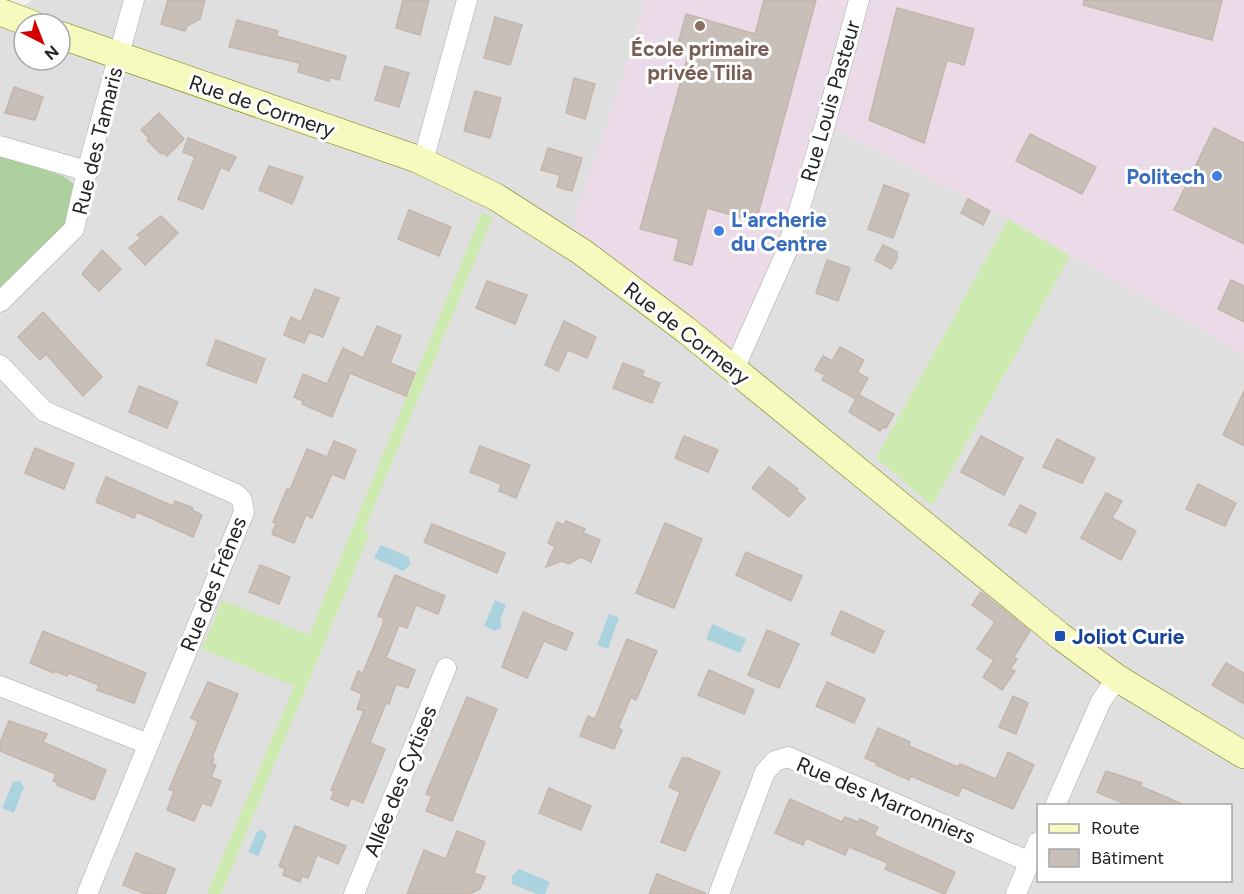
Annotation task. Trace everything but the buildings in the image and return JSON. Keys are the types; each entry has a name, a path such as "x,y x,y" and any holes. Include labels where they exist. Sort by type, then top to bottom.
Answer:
{"main road":[{"name":"Rue de Cormery","path":"72,38 423,161 496,197 582,252 734,369 1060,636 1117,678 1244,755"}],"street":[{"name":"Rue des Tamaris","path":"0,302 74,229 87,171 134,0"},
{"path":"423,161 467,0"},
{"name":"Rue Louis Pasteur","path":"734,369 786,253 825,125 859,0"},
{"path":"0,146 87,171"},
{"name":"Rue des Frênes","path":"0,365 44,411 236,494 242,500 244,512 87,894"},
{"name":"Allée des Cytises","path":"354,894 446,668"},
{"path":"1056,804 1101,701 1117,678"},
{"path":"0,686 148,744"},
{"name":"Rue des Marronniers","path":"719,894 765,772 775,761 788,757 1030,862"},
{"path":"1016,894 1037,844"}],"shaded area":[{"path":"33,0 644,0 632,48 825,125 1008,219 1244,355 1244,894 0,894 0,13 9,15 12,13 12,72 72,72 72,12 14,12"},
{"path":"644,0 1244,0 1244,355 1008,219 825,125 741,356 571,230 632,48"}],"green space":[{"path":"0,154 63,176 75,185 66,225 0,289"},
{"path":"482,212 493,217 364,531 370,533 221,894 207,894 294,686 202,649 222,600 309,635"},
{"path":"1008,219 1070,256 932,506 876,458"}],"water":[{"path":"381,545 409,557 410,565 403,571 374,558"},
{"path":"495,600 506,605 500,620 502,627 495,631 484,626"},
{"path":"609,614 619,618 608,649 597,645"},
{"path":"712,624 746,639 740,653 706,639"},
{"path":"20,781 24,787 14,813 2,808 13,782"},
{"path":"262,829 267,836 258,856 248,852 257,832"},
{"path":"519,869 550,882 545,894 537,894 512,884 512,876"}],"place":[{"name":"École primaire privée Tilia","path":"700,26"},
{"name":"Politech","path":"1217,176"},
{"name":"L'archerie du Centre","path":"719,231"},
{"name":"Joliot Curie","path":"1060,636"}]}
